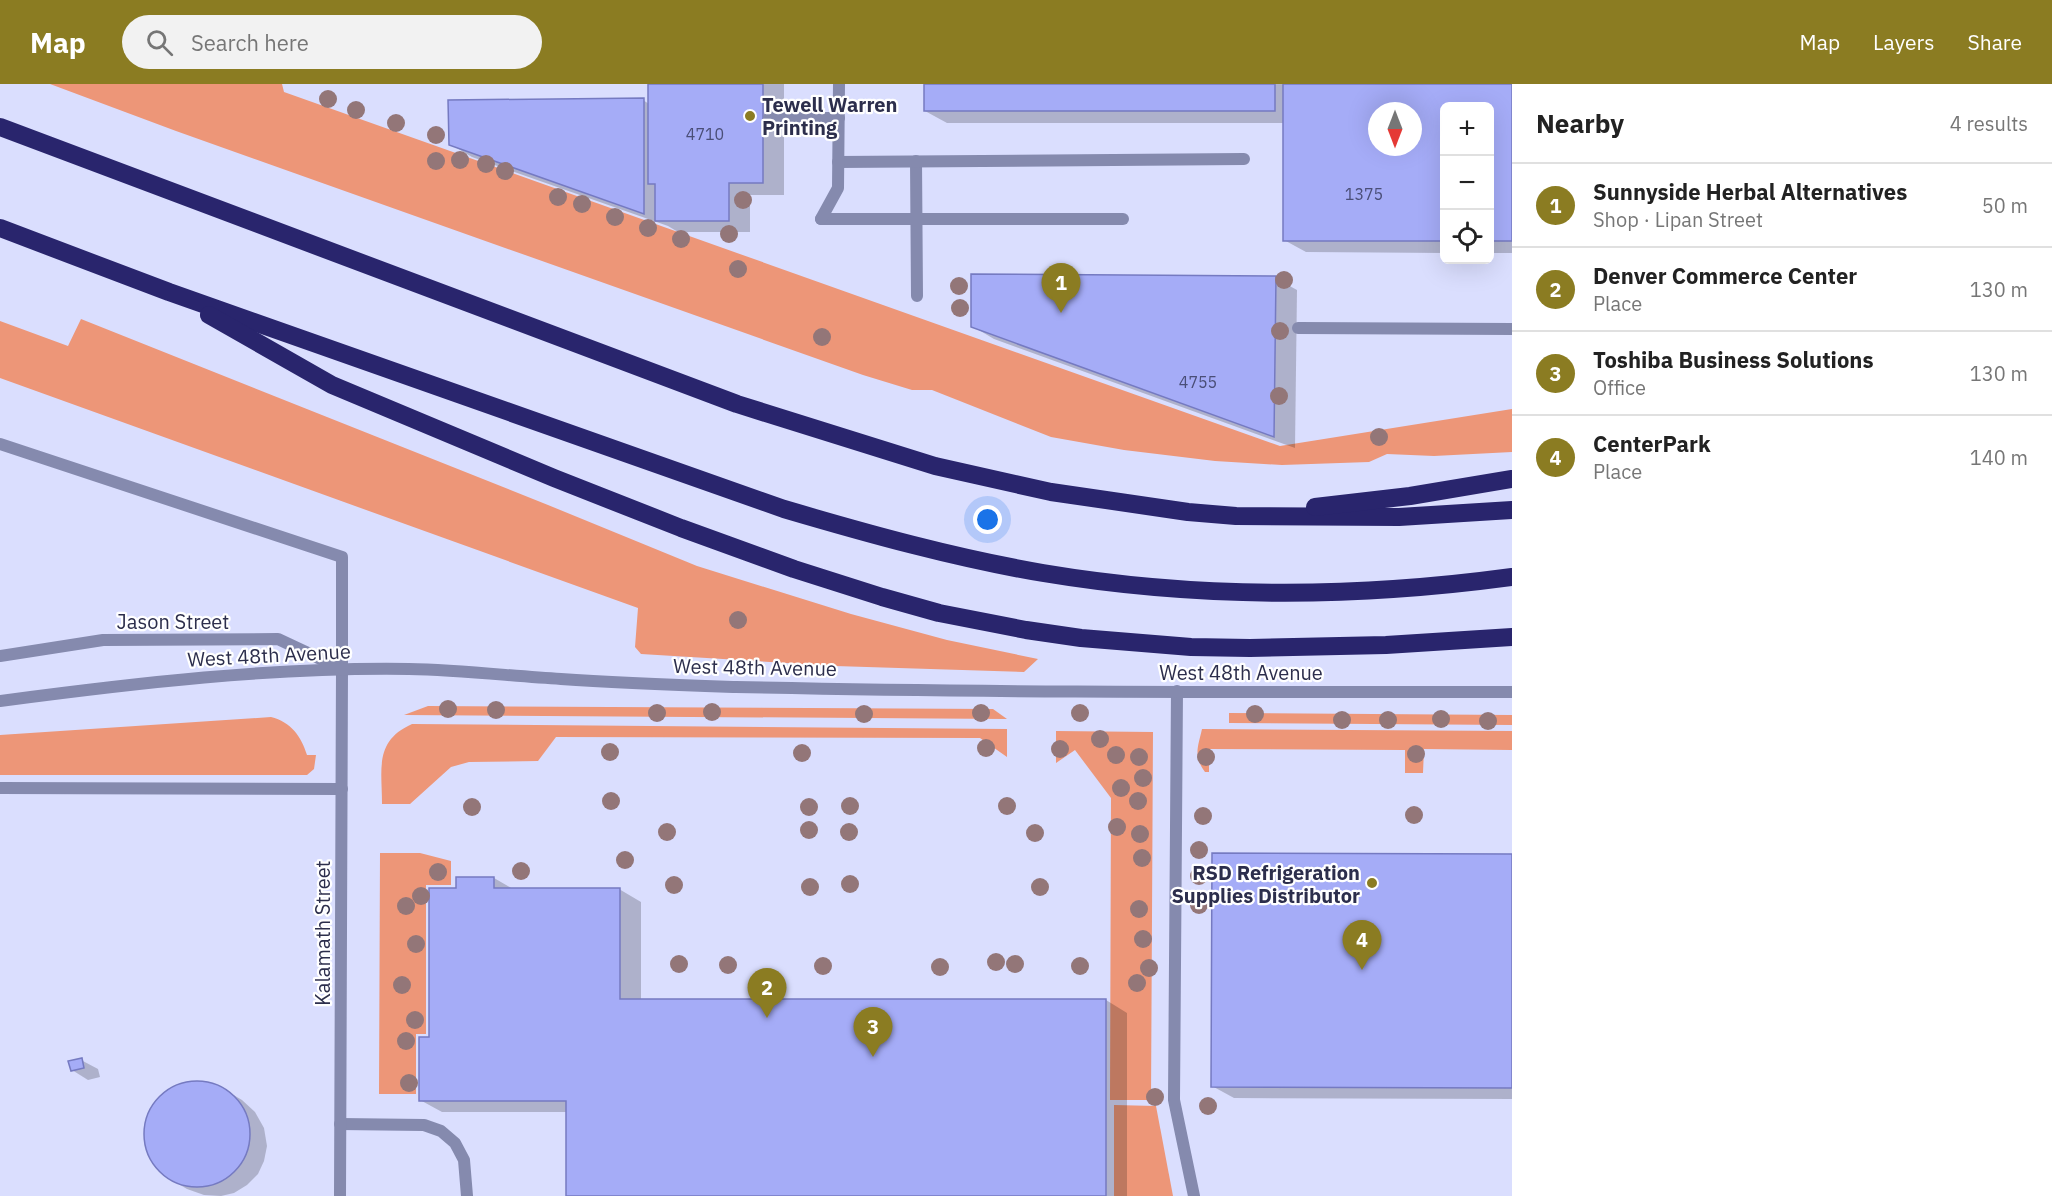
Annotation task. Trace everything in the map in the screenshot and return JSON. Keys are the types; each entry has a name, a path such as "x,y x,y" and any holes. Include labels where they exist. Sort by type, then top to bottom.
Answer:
{"highway":[{"path":"0,128 737,404 935,466 1051,492 1188,512 1236,516 1399,518 1512,510"},
{"path":"0,228 169,292 784,509 853,530 975,560 1110,583 1180,590 1242,592 1310,593 1395,589 1464,584 1512,577"},
{"path":"169,292 332,385 554,478 794,569 939,613 1081,638 1191,647 1386,645 1512,637"},
{"path":"1236,516 1410,496 1512,479"}],"street":[{"path":"839,84 838,188 821,219 1123,219"},
{"path":"769,118 839,118"},
{"path":"838,162 1244,159"},
{"path":"916,161 917,296"},
{"path":"1298,328 1512,329"},
{"name":"Kalamath Street","path":"0,444 342,557 340,1196"},
{"name":"Jason Street","path":"0,656 103,640 278,639 342,669"},
{"name":"West 48th Avenue","path":"0,701 150,682 279,671 342,669 413,669 634,684 945,690 1512,692"},
{"path":"1177,691 1174,1100 1194,1196"},
{"path":"0,788 342,789"},
{"path":"340,1124 424,1125 441,1131 455,1143 464,1160 467,1196"}],"shaded area":[{"path":"50,84 282,84 284,92 1280,446 1512,409 1512,452 1434,456 1387,454 1369,462 1282,465 1215,461 1124,450 1051,437 932,390 912,390 863,375"},
{"path":"81,319 697,566 851,614 947,640 1038,659 1024,672 835,666 641,654 635,647 638,608 0,378 0,321 68,346"},
{"path":"428,706 993,709 1007,719 404,715"},
{"path":"1229,713 1512,715 1512,725 1229,723"},
{"path":"271,717 290,726 302,742 307,755 316,755 314,769 307,775 0,775 0,735"},
{"path":"412,724 1007,729 1007,757 980,738 556,737 538,761 469,762 451,767 410,804 382,804 381,768 386,748 391,739"},
{"path":"1202,729 1512,731 1512,750 1424,749 1423,773 1405,773 1405,750 1209,749 1209,772 1205,772 1198,756"},
{"path":"1056,731 1153,732 1151,1100 1110,1100 1111,798 1075,750 1056,763"},
{"path":"380,853 420,853 451,861 451,885 426,885 426,1034 416,1034 416,1094 379,1094"},
{"path":"1114,1105 1156,1106 1173,1196 1114,1196"}],"building":[{"path":"648,84 763,84 763,183 729,183 729,221 655,221 655,184 648,184"},
{"path":"924,84 1275,84 1275,111 924,111"},
{"path":"1283,84 1512,84 1512,241 1494,241 1494,102 1440,102 1440,241 1283,241"},
{"path":"644,98 644,214 449,145 448,100"},
{"path":"971,274 1276,276 1274,437 971,327"},
{"path":"1212,853 1512,854 1512,1088 1211,1087"},
{"path":"456,877 494,877 494,888 620,888 620,999 1106,999 1106,1196 566,1196 566,1101 419,1101 419,1037 429,1037 429,888 456,888"},
{"path":"82,1058 84,1068 71,1071 68,1061"},
{"path":"197,1081 217,1085 235,1096 246,1114 250,1134 246,1154 235,1172 217,1183 197,1187 177,1183 159,1172 148,1154 144,1134 148,1114 159,1096 177,1085"}],"place":[{"name":"Tewell Warren Printing","path":"750,116"},
{"name":"Sunnyside Herbal Alternatives","path":"1061,313"},
{"name":"RSD Refrigeration Supplies Distributor","path":"1372,883"},
{"name":"CenterPark","path":"1362,970"},
{"name":"Denver Commerce Center","path":"767,1018"},
{"name":"Toshiba Business Solutions","path":"873,1057"}]}
